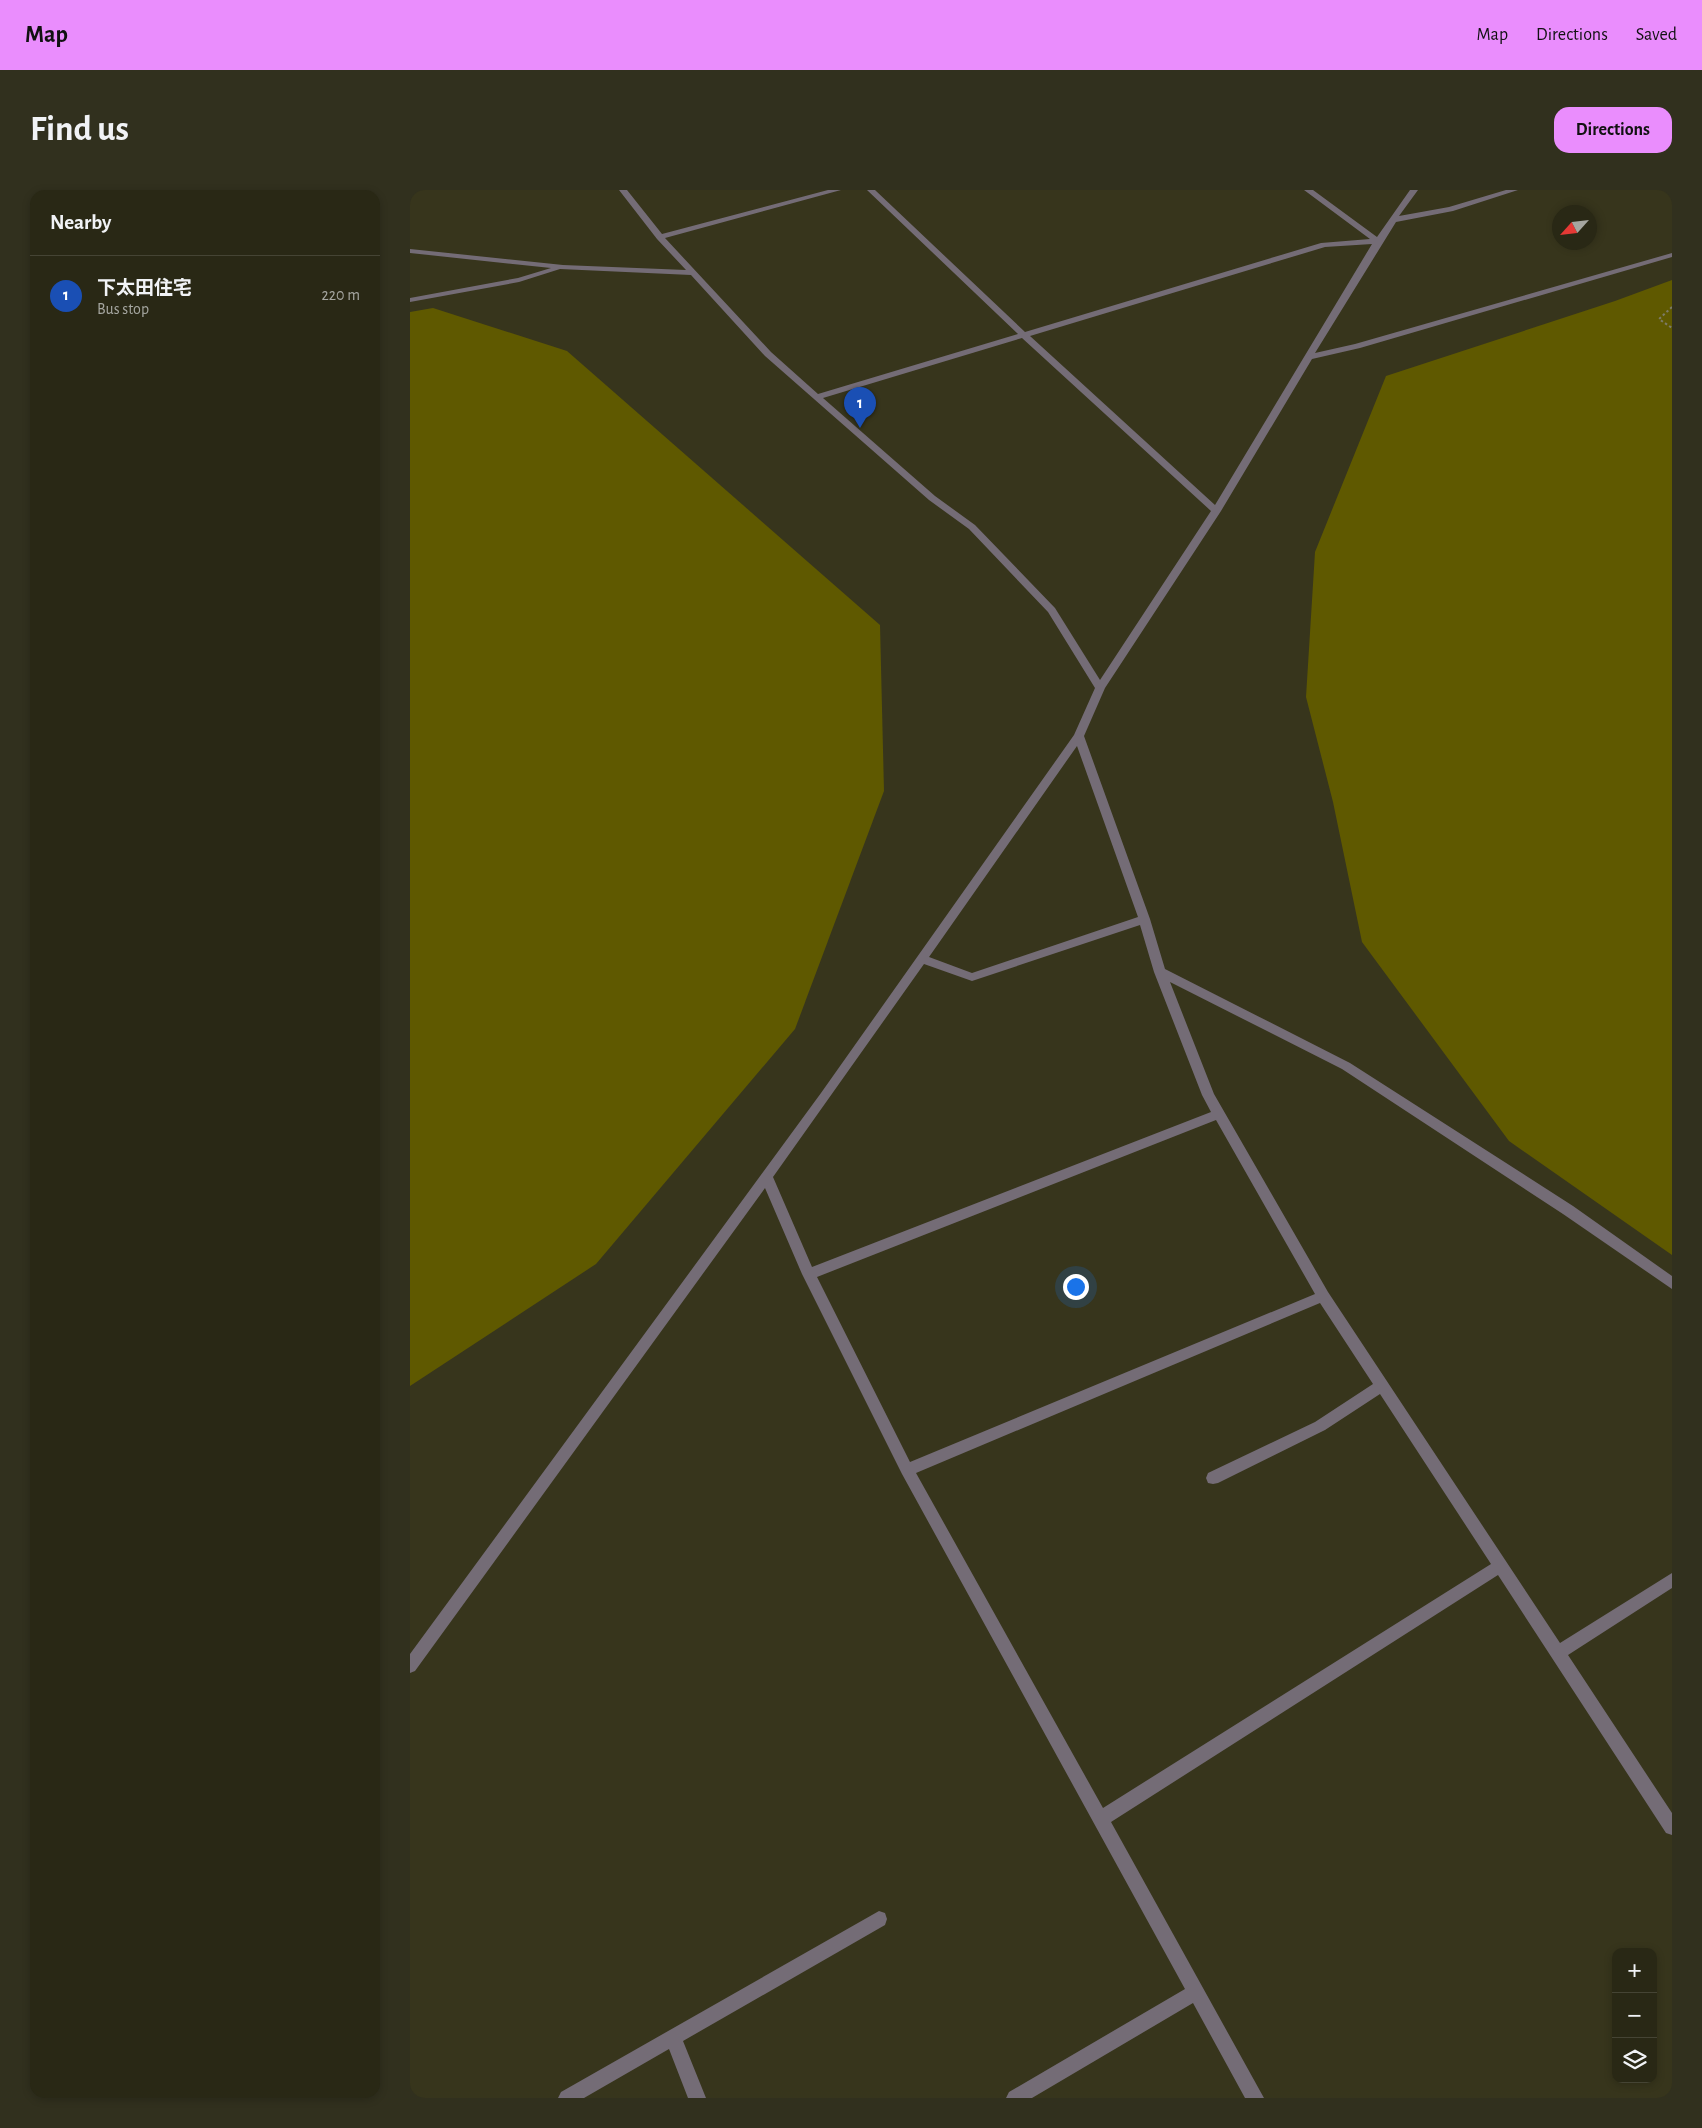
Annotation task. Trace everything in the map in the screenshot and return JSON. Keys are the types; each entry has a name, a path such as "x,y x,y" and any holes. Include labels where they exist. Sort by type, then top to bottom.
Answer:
{"street":[{"path":"623,190 660,237 768,354 932,498 972,527 1052,610 1100,688"},
{"path":"660,237 837,190"},
{"path":"870,190 1024,335 1216,511"},
{"path":"1308,190 1378,241"},
{"path":"410,1666 825,1096 1080,736 1100,688 1216,511 1378,241 1414,190"},
{"path":"1392,220 1450,209 1514,190"},
{"path":"816,398 1324,245 1378,241"},
{"path":"410,251 563,267 693,273"},
{"path":"1308,357 1357,346 1672,255"},
{"path":"410,300 519,280 563,267"},
{"path":"1080,736 1144,919 1160,972 1208,1094 1323,1296 1672,1827"},
{"path":"922,959 972,978 1144,919"},
{"path":"1160,972 1346,1066 1568,1210 1672,1283"},
{"path":"809,1274 1219,1114"},
{"path":"766,1176 809,1274 907,1470 1255,2098"},
{"path":"907,1470 1323,1296"},
{"path":"1213,1478 1320,1426 1382,1385"},
{"path":"1101,1819 1500,1566"},
{"path":"1558,1653 1672,1580"},
{"path":"567,2098 879,1919"},
{"path":"1015,2098 1196,1992"},
{"path":"673,2037 696,2098"}],"path":[{"path":"1672,307 1659,319 1672,328"}],"shaded area":[{"path":"1672,280 1672,1255 1509,1141 1362,942 1333,802 1306,697 1315,552 1386,376 1615,301"},
{"path":"433,308 567,351 880,625 884,791 795,1029 596,1264 410,1386 410,312"}],"place":[{"name":"下太田住宅","path":"860,428"}]}
